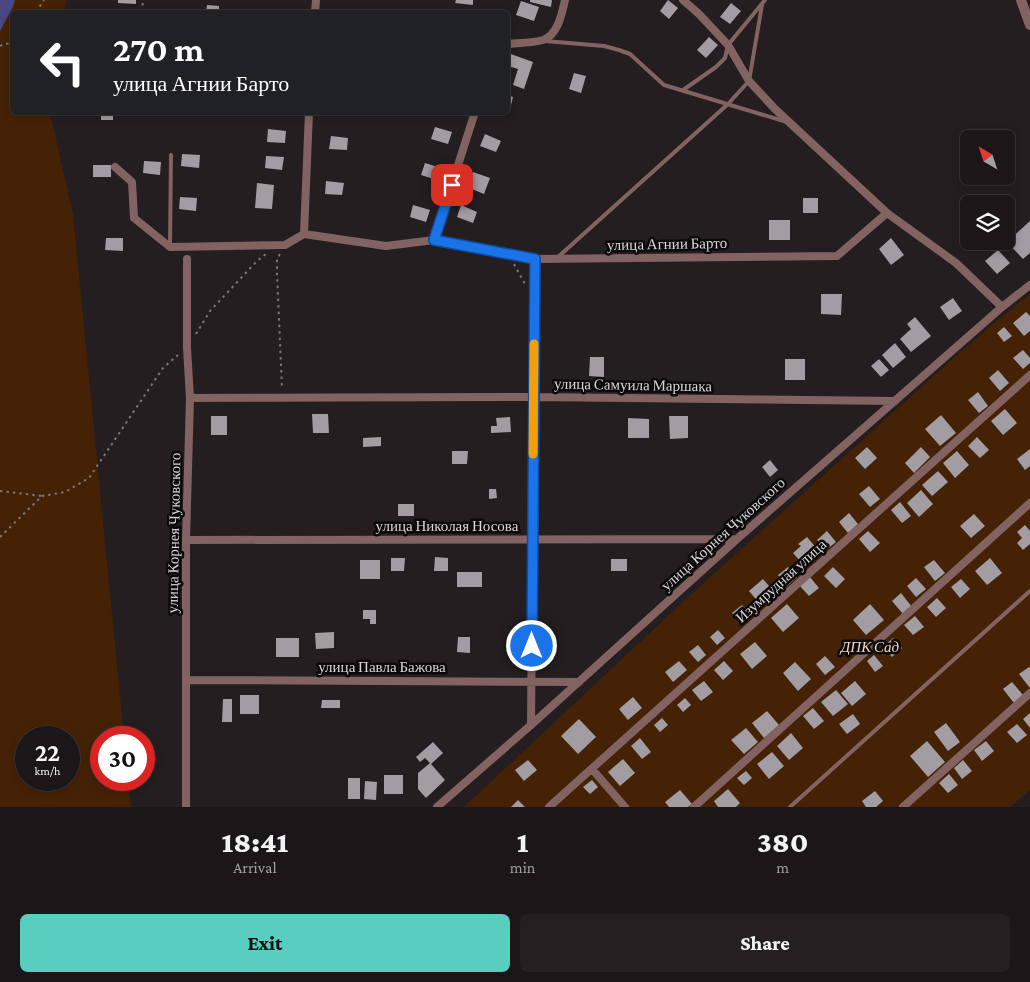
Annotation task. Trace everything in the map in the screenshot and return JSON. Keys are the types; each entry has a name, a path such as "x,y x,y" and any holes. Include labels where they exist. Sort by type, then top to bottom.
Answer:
{"street":[{"path":"510,44 543,40 550,37 562,15 565,0"},
{"path":"683,0 728,45 749,80 775,110 886,213 956,263 1002,307"},
{"path":"1021,0 1030,25"},
{"path":"115,167 132,182 134,218 170,247 285,246 304,234 309,115"},
{"path":"434,240 474,115"},
{"name":"улица Агнии Барто","path":"304,234 386,246 434,240 535,259 837,256 886,213"},
{"name":"улица Корнея Чуковского","path":"186,807 186,540 190,398 187,348 187,259"},
{"path":"531,725 535,259"},
{"name":"улица Корнея Чуковского","path":"437,807 737,539 1002,307 1030,285"},
{"name":"Изумрудная улица","path":"549,807 1030,375"},
{"name":"улица Самуила Маршака","path":"190,398 534,397 895,401"},
{"path":"694,807 1030,503"},
{"name":"улица Николая Носова","path":"186,540 737,539"},
{"name":"улица Павла Бажова","path":"186,680 578,682"},
{"path":"903,807 1030,693"},
{"path":"592,769 625,807"}],"lane":[{"path":"683,90 716,67 724,58 728,45 765,0"},
{"path":"557,259 728,104 749,80 762,5"},
{"path":"543,40 604,46 619,50 630,54 664,85 789,123"},
{"path":"170,247 171,154"},
{"path":"790,807 1030,591"}],"path":[{"path":"282,399 277,273 278,259 285,246"},
{"path":"0,491 42,496 65,492 89,478 163,368 187,348 210,312 257,261 268,252"},
{"path":"502,253 516,266 527,289"},
{"path":"0,537 42,496"}],"green space":[{"path":"15,0 67,0 64,10 11,10"},
{"path":"10,13 10,115 50,115 73,214 123,726 90,726 90,791 129,791 131,807 0,807 0,31"},
{"name":"ДПК Сад","path":"1030,294 1030,790 1010,807 464,807 686,599 938,372"}],"shaded area":[{"path":"0,0 15,0 13,7 0,31"}],"building":[{"path":"118,0 136,0 136,4 118,3"},
{"path":"456,0 473,0 473,5 455,3"},
{"path":"530,0 552,0 551,7 530,2"},
{"path":"668,0 678,8 669,19 660,11"},
{"path":"521,1 539,7 534,21 516,15"},
{"path":"731,3 741,11 730,24 720,17"},
{"path":"207,5 219,6 219,10 206,10"},
{"path":"709,37 718,45 706,58 697,50"},
{"path":"510,54 533,62 524,89 513,85 518,69 510,67"},
{"path":"574,73 586,76 581,93 569,89"},
{"path":"510,96 513,97 510,109"},
{"path":"101,115 113,115 113,120 101,120"},
{"path":"435,127 452,132 448,144 431,139"},
{"path":"268,129 286,131 285,143 267,142"},
{"path":"485,134 501,141 496,152 480,146"},
{"path":"331,136 348,138 347,150 329,149"},
{"path":"182,154 200,155 199,168 181,166"},
{"path":"266,156 284,157 282,170 265,168"},
{"path":"144,161 161,162 160,175 143,173"},
{"path":"425,163 441,168 437,180 421,175"},
{"path":"93,165 111,165 111,177 93,177"},
{"path":"473,172 490,178 484,194 467,187"},
{"path":"326,181 344,183 342,195 325,194"},
{"path":"257,183 274,185 272,209 255,208"},
{"path":"180,197 197,198 196,211 179,209"},
{"path":"803,198 818,198 818,213 803,213"},
{"path":"413,205 430,210 426,222 410,217"},
{"path":"461,205 477,212 473,223 457,217"},
{"path":"769,220 790,220 790,240 769,240"},
{"path":"1030,221 1030,253 1023,259 1015,250 1015,235"},
{"path":"106,238 123,238 123,251 105,250"},
{"path":"891,238 904,255 891,265 879,249"},
{"path":"998,250 1010,263 997,274 985,261"},
{"path":"821,294 842,294 841,315 821,314"},
{"path":"953,298 962,311 949,320 940,307"},
{"path":"1026,312 1030,316 1030,331 1024,336 1013,323"},
{"path":"915,317 931,336 911,352 900,339 911,329 907,324"},
{"path":"1004,327 1012,336 1004,342 997,333"},
{"path":"895,343 906,357 893,368 882,355"},
{"path":"1023,350 1030,358 1030,363 1023,369 1013,358"},
{"path":"590,357 604,357 604,377 589,376"},
{"path":"785,359 805,359 805,380 785,380"},
{"path":"879,359 889,370 881,377 871,366"},
{"path":"998,370 1009,383 1000,391 989,378"},
{"path":"978,392 988,406 979,413 968,400"},
{"path":"1005,409 1017,423 1003,435 991,421"},
{"path":"312,414 328,414 329,433 313,433"},
{"path":"941,415 956,433 940,446 925,429"},
{"path":"211,416 227,416 227,435 211,435"},
{"path":"669,416 688,416 688,438 670,439"},
{"path":"510,417 511,432 491,433 491,426 497,426 496,418"},
{"path":"628,418 649,419 649,438 628,438"},
{"path":"381,437 381,446 363,447 363,438"},
{"path":"977,437 989,450 980,458 968,446"},
{"path":"867,447 877,458 865,469 855,458"},
{"path":"921,447 930,457 914,473 905,463"},
{"path":"1030,449 1030,466 1025,470 1017,459"},
{"path":"452,451 468,451 467,464 452,464"},
{"path":"957,451 969,465 955,478 943,463"},
{"path":"770,460 778,470 770,477 762,467"},
{"path":"938,471 948,482 932,496 922,485"},
{"path":"869,486 880,499 870,507 859,494"},
{"path":"489,489 496,489 497,498 489,499"},
{"path":"921,490 933,504 919,517 907,503"},
{"path":"900,502 911,516 902,523 891,510"},
{"path":"398,504 414,504 414,516 398,516"},
{"path":"849,513 858,524 848,533 839,522"},
{"path":"974,514 985,526 971,538 960,526"},
{"path":"1025,525 1030,531 1030,544 1023,550 1017,543 1022,538 1017,532"},
{"path":"827,531 836,542 826,550 817,540"},
{"path":"868,531 880,543 870,552 859,539"},
{"path":"807,537 818,550 802,563 793,553 801,546 798,544"},
{"path":"435,557 448,558 448,571 434,571"},
{"path":"391,558 405,558 404,571 391,571"},
{"path":"990,558 1002,573 987,585 975,571"},
{"path":"611,559 627,559 627,571 611,571"},
{"path":"360,560 380,560 380,579 360,579"},
{"path":"934,560 945,573 935,581 924,567"},
{"path":"788,567 797,577 787,586 778,575"},
{"path":"833,567 845,579 836,588 824,576"},
{"path":"457,572 482,572 482,587 457,587"},
{"path":"810,577 819,588 809,596 800,586"},
{"path":"916,578 926,589 916,597 907,586"},
{"path":"763,579 774,592 760,604 749,591"},
{"path":"961,579 970,589 960,598 951,587"},
{"path":"901,593 912,607 903,614 892,601"},
{"path":"937,598 946,608 936,617 927,607"},
{"path":"787,604 799,618 783,632 771,618"},
{"path":"870,604 884,620 866,635 853,620"},
{"path":"742,605 751,615 741,624 732,613"},
{"path":"363,610 376,610 376,624 370,624 370,619 363,619"},
{"path":"915,616 924,627 913,635 904,625"},
{"path":"718,630 725,638 717,645 710,637"},
{"path":"334,632 334,648 316,649 315,633"},
{"path":"458,637 470,637 470,653 457,652"},
{"path":"276,638 299,638 299,657 276,657"},
{"path":"893,638 902,648 892,657 883,647"},
{"path":"755,642 767,656 752,669 740,654"},
{"path":"698,645 706,655 698,662 689,652"},
{"path":"874,655 883,666 875,672 867,661"},
{"path":"825,656 835,667 825,675 816,664"},
{"path":"679,661 687,670 673,682 665,672"},
{"path":"724,661 733,671 723,680 714,670"},
{"path":"795,662 811,679 798,691 783,673"},
{"path":"1030,668 1030,688 1019,674"},
{"path":"704,681 713,692 701,701 692,690"},
{"path":"855,681 866,694 852,706 841,693"},
{"path":"1012,682 1023,695 1014,703 1003,689"},
{"path":"836,690 848,704 833,716 821,702"},
{"path":"240,695 259,695 259,714 240,714"},
{"path":"633,697 642,708 628,720 619,709"},
{"path":"685,698 691,705 683,712 677,705"},
{"path":"223,699 232,699 232,722 222,722"},
{"path":"322,700 340,700 340,708 321,708"},
{"path":"813,708 824,721 814,729 803,716"},
{"path":"767,711 779,725 764,738 752,723"},
{"path":"1030,713 1030,728 1023,719"},
{"path":"853,714 860,724 847,734 839,724"},
{"path":"662,718 668,725 660,732 654,725"},
{"path":"579,719 596,737 578,754 561,736"},
{"path":"946,723 960,742 948,751 934,732"},
{"path":"1017,724 1027,735 1017,743 1007,732"},
{"path":"746,728 758,742 744,754 731,740"},
{"path":"791,733 803,748 789,760 777,746"},
{"path":"640,738 651,752 642,759 631,746"},
{"path":"927,741 945,762 928,777 910,756"},
{"path":"986,741 994,751 982,761 974,750"},
{"path":"433,742 443,753 431,764 445,780 426,798 418,789 418,773 430,763 425,758 420,762 416,757"},
{"path":"772,752 784,766 769,779 757,764"},
{"path":"623,759 635,773 620,786 608,772"},
{"path":"528,760 537,770 524,781 515,770"},
{"path":"963,760 972,771 962,779 954,768"},
{"path":"746,771 752,778 744,785 737,778"},
{"path":"949,774 958,785 948,793 939,783"},
{"path":"384,775 403,775 403,794 384,794"},
{"path":"348,778 360,778 360,799 348,799"},
{"path":"592,780 598,787 590,794 583,787"},
{"path":"365,781 377,782 376,800 364,799"},
{"path":"728,789 740,803 736,807 718,807 714,801"},
{"path":"680,790 692,804 688,807 669,807 665,802"},
{"path":"875,791 883,801 876,807 866,807 862,801"},
{"path":"518,800 525,807 511,807"}],"slow traffic":[{"path":"533,454 534,344"}],"route":[{"path":"452,185 434,240 535,259 532,646"}]}
